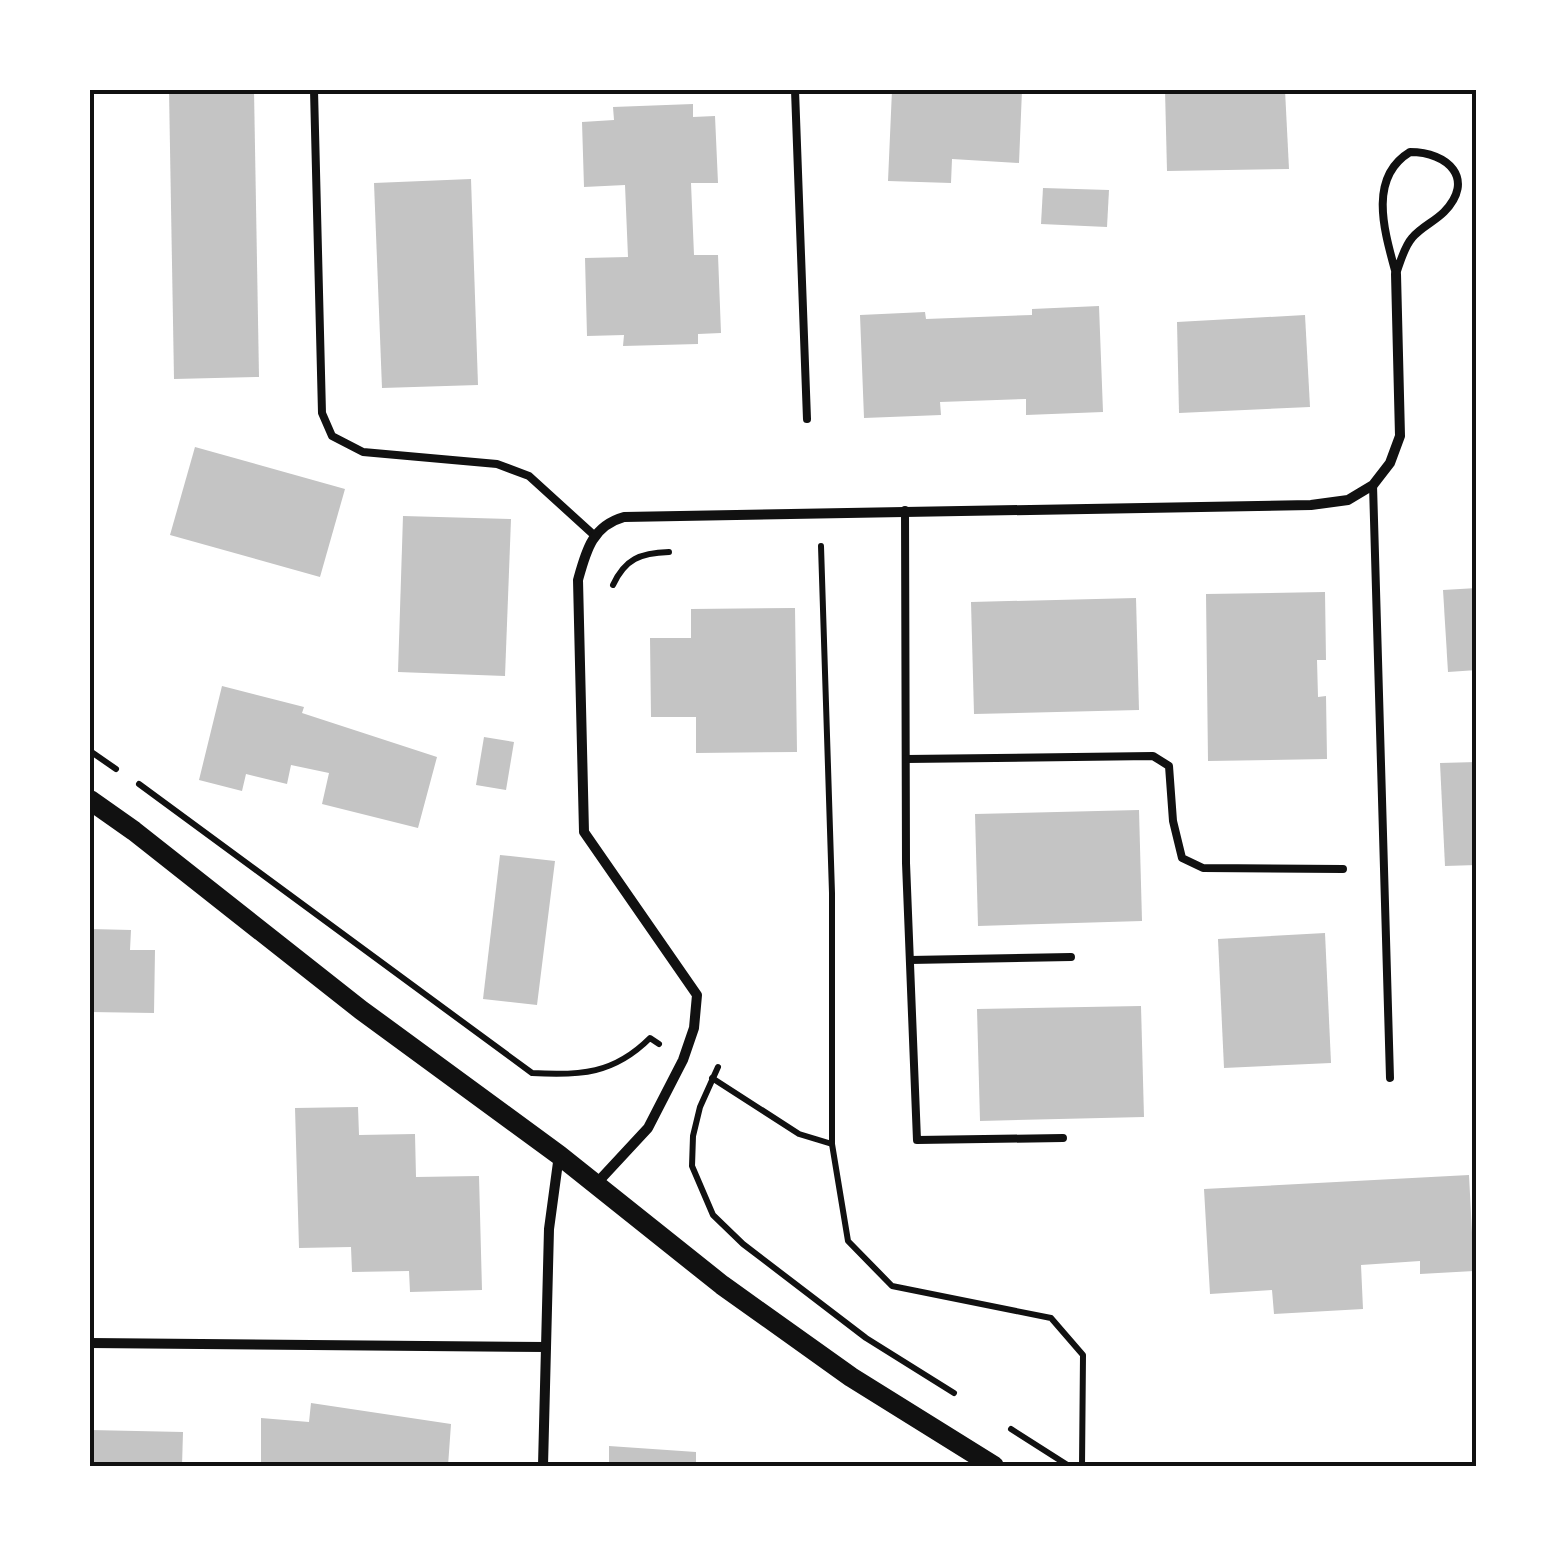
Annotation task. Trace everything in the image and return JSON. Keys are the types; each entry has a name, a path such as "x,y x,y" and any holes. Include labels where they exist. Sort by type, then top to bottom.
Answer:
{"main road":[{"path":"90,800 360,1010 559,1154 722,1285 850,1377 994,1466"}],"street":[{"path":"596,1184 648,1128 683,1060 694,1028 697,994 584,832 578,580 588,543 608,521 624,517 1310,505 1348,500 1373,486 1390,463 1400,436 1396,274"},
{"path":"543,1466 549,1229 559,1154"},
{"path":"90,1343 546,1346"}],"lane":[{"path":"314,90 322,413 332,436 362,452 497,464 529,476 595,536"},
{"path":"795,90 807,419"},
{"path":"1410,152 1431,152 1448,161 1455,172 1457,187 1444,212 1410,240 1396,274 1384,228 1384,183 1394,162 1410,152"},
{"path":"1373,486 1390,1078"},
{"path":"904,510 906,862 917,1140 1064,1138"},
{"path":"906,759 1152,756 1169,766 1173,821 1182,858 1203,868 1343,869"},
{"path":"910,960 1071,957"}],"path":[{"path":"802,547 822,546 832,893 832,1144 848,1241 892,1286 1050,1318 1083,1355 1082,1466"},
{"path":"612,588 622,564 645,553 684,551"},
{"path":"90,751 121,772"},
{"path":"136,783 532,1073"},
{"path":"720,1062 692,1136 692,1166 713,1215 743,1244 866,1338 965,1400"},
{"path":"995,1419 1069,1466"}],"building":[{"path":"169,90 254,90 259,377 174,379"},
{"path":"892,90 1022,90 1019,163 952,159 951,183 888,181"},
{"path":"1165,90 1285,90 1289,169 1167,171"},
{"path":"693,104 693,117 715,116 718,183 691,183 694,255 718,255 721,333 698,334 698,344 623,346 624,335 587,336 585,258 628,257 625,185 584,187 582,122 614,120 613,107"},
{"path":"471,179 478,385 382,388 374,183"},
{"path":"1043,188 1109,190 1107,227 1041,224"},
{"path":"1099,306 1103,412 1026,415 1026,399 940,402 941,415 864,418 860,315 925,312 926,319 1032,315 1032,309"},
{"path":"1305,315 1310,407 1179,413 1177,322"},
{"path":"195,447 345,489 320,577 170,535"},
{"path":"403,516 511,519 505,676 398,672"},
{"path":"1477,588 1477,670 1448,672 1443,590"},
{"path":"1325,592 1326,660 1317,660 1318,697 1326,696 1327,759 1208,761 1206,594"},
{"path":"1136,598 1139,710 974,714 971,602"},
{"path":"795,608 797,752 696,753 696,717 651,717 650,638 691,638 691,609"},
{"path":"222,686 304,707 302,713 437,757 418,828 322,804 329,773 291,765 287,784 246,774 242,791 199,780"},
{"path":"484,737 514,742 506,790 476,785"},
{"path":"1477,762 1477,865 1445,866 1440,763"},
{"path":"1139,810 1142,921 978,926 975,814"},
{"path":"500,855 555,861 537,1005 483,999"},
{"path":"90,929 131,930 130,950 155,950 154,1013 90,1012"},
{"path":"1325,933 1331,1063 1224,1068 1218,939"},
{"path":"1141,1006 1144,1117 980,1121 977,1009"},
{"path":"358,1107 359,1135 415,1134 416,1177 479,1176 482,1290 410,1292 409,1271 352,1272 351,1247 299,1248 295,1108"},
{"path":"1469,1175 1474,1271 1420,1274 1420,1261 1361,1265 1363,1309 1274,1314 1272,1290 1210,1294 1204,1189"},
{"path":"311,1403 451,1424 448,1466 261,1466 261,1418 309,1422"},
{"path":"90,1430 183,1432 182,1466 90,1466"},
{"path":"609,1446 696,1452 696,1466 609,1466"}]}
